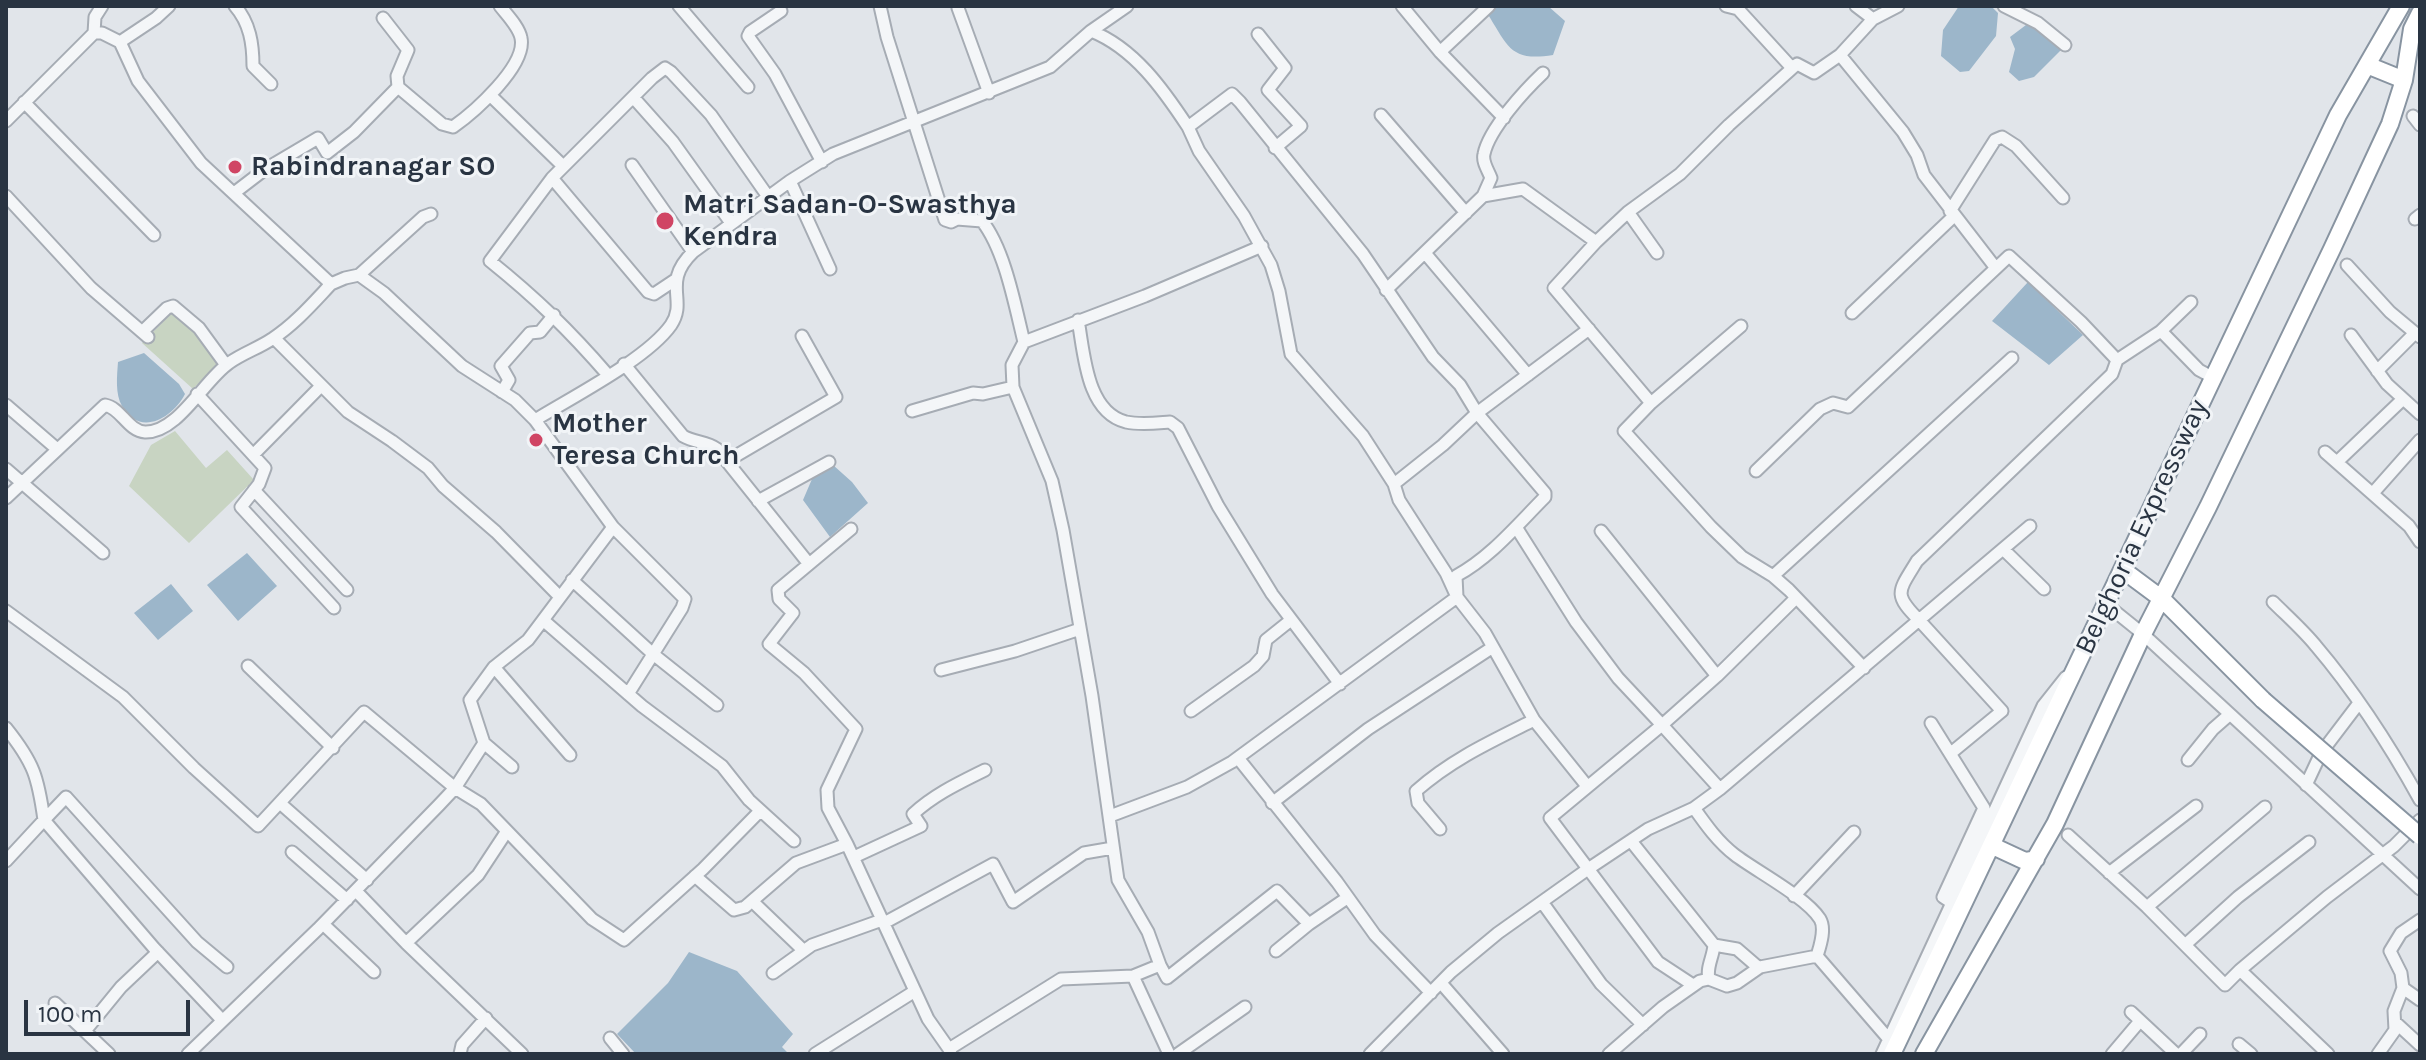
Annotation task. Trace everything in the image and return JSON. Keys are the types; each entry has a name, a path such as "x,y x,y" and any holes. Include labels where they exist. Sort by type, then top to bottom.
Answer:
{"highway":[{"name":"Belghoria Expressway","path":"1924,1054 2055,824 2143,634 2390,124 2420,13"},
{"name":"Belghoria Expressway","path":"1890,1048 2107,605 2338,115 2398,14"},
{"path":"2367,65 2404,80"},
{"path":"2123,570 2162,599 2263,700 2420,836"},
{"path":"1993,842 1997,848 2025,861 2036,859"}],"street":[{"path":"6,121 94,33 95,17 102,6"},
{"path":"120,42 169,6"},
{"path":"235,6 247,23 253,47 253,66 271,84"},
{"path":"383,18 408,50 397,76 398,87 447,127 459,123 490,95 507,74 522,45 519,31 502,6"},
{"path":"679,6 748,87"},
{"path":"880,6 945,220 982,221 989,230 1012,294 1024,342"},
{"path":"535,420 647,349 672,323 677,306 675,280 679,268 693,252 790,181 844,148 1050,67 1091,31 1127,6"},
{"path":"1402,6 1440,52 1504,118"},
{"path":"1440,52 1489,6"},
{"path":"1726,6 1738,9 1792,68"},
{"path":"1856,6 1873,19"},
{"path":"1651,403 1554,288 1628,212 1680,174 1792,68 1800,65 1814,73 1840,55 1873,19 1898,6"},
{"path":"2004,6 2038,23 2065,45"},
{"path":"2383,6 2398,14"},
{"path":"958,8 989,93"},
{"path":"781,11 748,36 775,74 822,162"},
{"path":"1091,31 1122,45 1188,127 1199,151 1262,246 1279,291 1291,354 1363,436 1446,573 1457,597 1493,647 1534,720 1587,786"},
{"path":"94,33 102,33 120,42 138,81 201,163 331,284"},
{"path":"1258,34 1285,68 1268,90 1301,126 1275,148"},
{"path":"1840,55 1903,132 1917,155 1924,175 1995,267"},
{"path":"608,375 554,315 490,261 552,178 665,68 711,115 769,198"},
{"path":"1386,290 1483,196 1491,178 1483,156 1504,118 1543,73"},
{"path":"234,193 264,170 318,138 327,153 354,132 398,87"},
{"path":"1188,127 1232,94 1363,254 1415,333 1460,385 1477,413 1544,488 1545,497 1516,527 1470,568 1456,576 1457,597"},
{"path":"490,95 563,166"},
{"path":"633,97 673,142 731,223"},
{"path":"24,102 154,235"},
{"path":"1381,115 1466,213"},
{"path":"1852,313 1952,213 1995,140 2002,137 2016,146 2063,198"},
{"path":"632,165 693,252"},
{"path":"552,178 648,292 654,294 675,280"},
{"path":"790,181 830,269"},
{"path":"1483,196 1523,189 1596,242"},
{"path":"6,196 91,288 145,335 167,308 173,306 199,328 226,365"},
{"path":"1628,212 1657,253"},
{"path":"6,498 105,405 112,407 137,430 145,432 175,419 226,365 274,338 308,310 331,284 359,275 423,217 431,214"},
{"path":"1262,246 1145,296 1024,342 1012,365 1013,387 1052,481 1080,629 1118,880 1148,932 1167,978 1277,891 1309,924"},
{"path":"1425,253 1528,375"},
{"path":"1756,471 1820,409 1833,403 1848,407 2004,258 2012,256 2117,360"},
{"path":"2347,265 2390,312 2417,335 2377,371"},
{"path":"359,275 384,293 462,366 515,400 535,420 613,527 685,599 628,694"},
{"path":"1951,753 2002,711 1901,601 1901,589 1917,561 2112,374 2117,360 2161,331 2191,302"},
{"path":"502,392 509,380 501,366 530,333 540,332 554,315"},
{"path":"1078,320 1090,382 1106,411 1123,421 1142,424 1170,422 1178,428 1218,506 1272,594 1340,684"},
{"path":"1741,326 1651,403 1624,431 1711,527 1742,557 1773,576 1864,668"},
{"path":"1394,484 1477,413 1589,329"},
{"path":"2161,331 2199,370 2212,377"},
{"path":"2351,335 2377,371 2420,414"},
{"path":"727,461 836,397 802,336"},
{"path":"274,338 348,412 428,468 559,596"},
{"path":"1773,576 2012,358"},
{"path":"624,364 683,436 693,441 708,442 727,461 809,564"},
{"path":"253,455 321,386"},
{"path":"912,411 973,393 983,394 1013,387"},
{"path":"197,394 265,468 241,507 334,608"},
{"path":"2337,462 2403,399"},
{"path":"6,405 57,449"},
{"path":"2373,493 2420,440"},
{"path":"2325,452 2409,526 2420,542"},
{"path":"758,501 829,462"},
{"path":"6,469 103,553"},
{"path":"254,490 347,590"},
{"path":"2409,526 2420,515"},
{"path":"1370,1054 1441,983 1498,933 1648,829 1694,808 1720,789 2030,526"},
{"path":"512,767 484,743 470,700 494,667 528,640 613,527"},
{"path":"1516,527 1598,653 1720,789"},
{"path":"851,529 778,590 779,599 793,613 769,644 804,673 856,729 827,790 828,808 854,857 928,1019 950,1051 1061,979 1133,976 1160,965"},
{"path":"1601,531 1717,676"},
{"path":"2003,549 2044,589"},
{"path":"572,580 653,654 717,705"},
{"path":"1110,816 1187,787 1238,758 1457,597"},
{"path":"1693,985 1658,962 1550,818 1717,676 1796,598"},
{"path":"2273,602 2316,646 2359,703 2391,749 2420,800"},
{"path":"2107,605 2143,634 2420,889"},
{"path":"6,611 123,697 184,759 258,826 364,712 455,788 481,804 592,919 624,940 695,876 760,811"},
{"path":"543,620 628,694 722,766 760,811 794,841"},
{"path":"1191,711 1254,666 1263,656 1266,640 1291,620"},
{"path":"941,670 1015,651 1080,629"},
{"path":"1272,803 1368,729 1493,647"},
{"path":"1694,808 1713,835 1735,855 1794,896 1820,919 1822,927 1817,956 1890,1048 1952,903 2043,706 2083,654"},
{"path":"248,666 333,748"},
{"path":"494,667 570,755"},
{"path":"2306,785 2321,753 2359,703"},
{"path":"2188,760 2229,715"},
{"path":"1440,829 1418,803 1416,791 1471,751 1534,720"},
{"path":"1931,723 1984,808 1943,897 1952,903"},
{"path":"6,728 32,765 44,820 158,952 222,1020"},
{"path":"188,1054 323,924 455,788 484,743"},
{"path":"1238,758 1392,955 1431,993"},
{"path":"854,857 921,826 913,814 927,801 985,770"},
{"path":"8,856 66,797 197,942 227,967"},
{"path":"281,804 367,880"},
{"path":"2109,873 2196,806"},
{"path":"2147,907 2265,807"},
{"path":"2068,835 2186,944 2225,985 2327,897 2383,855 2420,820"},
{"path":"406,943 478,875 507,831"},
{"path":"1794,896 1854,832"},
{"path":"1631,841 1714,945 1737,949 1759,968"},
{"path":"2186,944 2238,897 2309,842"},
{"path":"695,876 734,910 753,902 796,863 847,844"},
{"path":"773,973 812,945 883,922 993,864 1013,902 1084,853 1113,848"},
{"path":"292,852 347,900"},
{"path":"356,891 522,1054"},
{"path":"1276,951 1347,898"},
{"path":"753,902 803,950"},
{"path":"1542,902 1601,984 1643,1025"},
{"path":"2378,1054 2395,1030 2394,1011 2403,988 2401,973 2390,951 2401,933 2420,920"},
{"path":"323,924 374,972"},
{"path":"1709,979 1707,971 1714,945"},
{"path":"85,1031 121,987 158,952"},
{"path":"1609,1054 1693,985 1709,979 1727,986 1759,968 1817,956"},
{"path":"2240,970 2328,1054"},
{"path":"1133,976 1169,1054"},
{"path":"1441,983 1503,1054"},
{"path":"2403,988 2420,1000"},
{"path":"815,1054 915,991"},
{"path":"55,1003 109,1054"},
{"path":"1178,1054 1245,1007"},
{"path":"2112,1054 2135,1016 2178,1054 2200,1034"},
{"path":"460,1054 462,1045 486,1018"},
{"path":"2395,1022 2420,1045"},
{"path":"610,1038 623,1054"},
{"path":"2239,1044 2251,1054"}],"green space":[{"path":"173,312 193,328 219,362 193,389 142,343"},
{"path":"175,431 206,468 227,450 254,480 189,543 129,486 151,445"}],"water":[{"path":"1495,6 1548,6 1565,21 1553,55 1528,56 1512,49 1487,13"},
{"path":"1959,6 1991,6 1998,13 1996,36 1969,71 1960,72 1941,56 1943,30"},
{"path":"2026,25 2038,25 2061,50 2034,77 2019,81 2009,72 2015,49 2010,37"},
{"path":"2028,282 2083,335 2049,365 1992,321"},
{"path":"144,353 179,384 185,394 164,417 146,422 137,421 129,415 118,396 117,385 118,362"},
{"path":"833,465 852,482 868,503 830,537 803,500 812,479"},
{"path":"247,553 277,586 238,621 207,585"},
{"path":"171,584 193,611 158,640 134,613"},
{"path":"689,952 737,971 793,1034 782,1047 789,1054 636,1054 617,1034 668,983"}],"place":[{"name":"Rabindranagar SO","path":"235,167"},
{"name":"Matri Sadan-O-Swasthya Kendra","path":"665,221"},
{"name":"Mother Teresa Church","path":"536,440"}]}
